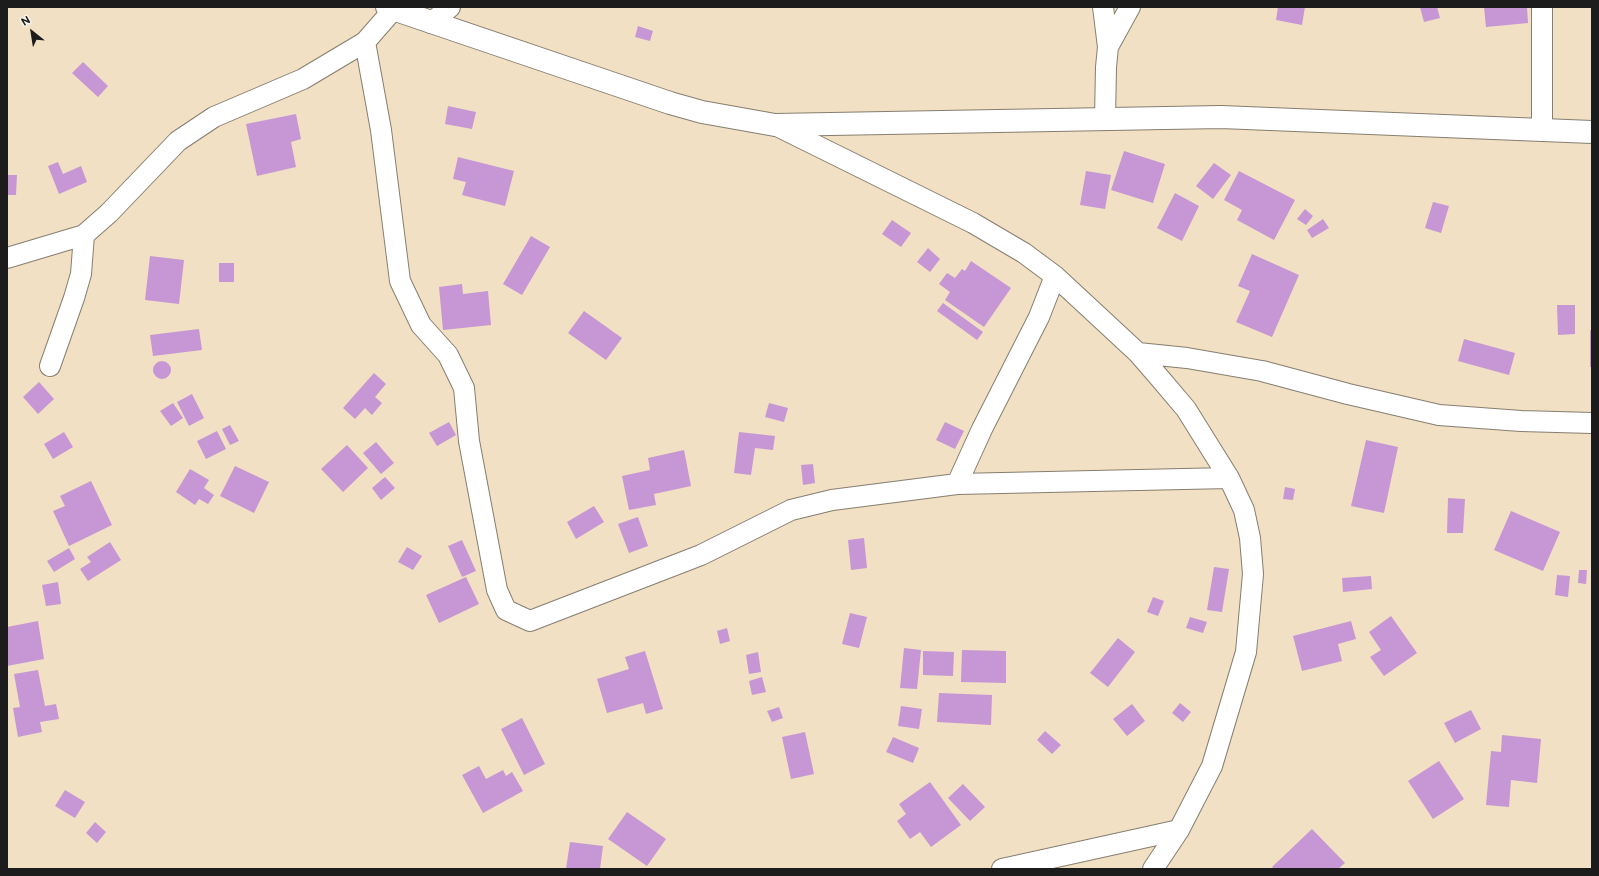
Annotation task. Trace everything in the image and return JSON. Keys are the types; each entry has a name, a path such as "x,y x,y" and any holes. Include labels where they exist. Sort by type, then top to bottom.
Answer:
{"street":[{"path":"431,23 450,7"},
{"path":"1103,7 1108,47 1105,119"},
{"path":"1108,47 1130,7"},
{"path":"1542,7 1542,130"},
{"path":"7,258 84,235 109,213 178,141 214,118 303,79 365,42 390,8 670,104 702,112 775,125 1221,118 1592,132"},
{"path":"365,42 381,130 400,281 421,326 448,355 464,388 469,441 497,590 506,610 530,621 701,555 791,510 832,500 957,484 1229,478"},
{"path":"775,125 973,223 1024,253 1055,276 1138,353 1186,409 1229,478 1244,510 1250,538 1253,574 1246,652 1212,766 1179,830 1153,869"},
{"path":"50,366 81,274 84,235"},
{"path":"957,484 982,429 1039,317 1055,276"},
{"path":"1138,353 1187,358 1262,371 1348,394 1439,415 1521,421 1592,422"},
{"path":"1002,869 1179,830"}],"building":[{"path":"1278,7 1305,7 1302,25 1276,20"},
{"path":"1420,7 1437,7 1440,18 1424,22"},
{"path":"1484,7 1527,7 1528,23 1486,27"},
{"path":"638,26 653,31 650,41 635,37"},
{"path":"83,62 108,86 98,97 72,73"},
{"path":"448,106 476,112 472,129 445,124"},
{"path":"296,114 301,139 291,142 296,167 257,176 246,124"},
{"path":"1124,151 1165,164 1153,203 1111,190"},
{"path":"458,157 514,171 505,206 462,195 466,182 453,179"},
{"path":"58,162 63,174 81,166 87,182 59,194 48,166"},
{"path":"1214,163 1231,175 1213,199 1196,186"},
{"path":"1086,171 1111,175 1105,209 1080,205"},
{"path":"1239,171 1295,200 1274,240 1237,220 1242,210 1224,200"},
{"path":"7,175 17,175 16,195 7,195"},
{"path":"1175,193 1199,206 1182,241 1157,228"},
{"path":"1433,202 1449,206 1441,233 1425,228"},
{"path":"1305,209 1313,216 1306,225 1297,219"},
{"path":"1323,219 1329,228 1312,238 1307,230"},
{"path":"892,220 911,233 901,247 882,234"},
{"path":"531,236 550,247 522,295 503,284"},
{"path":"928,248 940,259 930,272 917,262"},
{"path":"1252,254 1299,275 1272,337 1236,322 1250,291 1238,286"},
{"path":"150,256 184,260 179,304 145,300"},
{"path":"971,261 1011,288 984,327 945,300 950,292 939,284 947,273 955,278 962,269 965,271"},
{"path":"219,263 234,263 234,282 219,282"},
{"path":"462,284 463,294 488,291 491,325 443,330 439,287"},
{"path":"943,303 983,332 977,340 937,311"},
{"path":"1557,305 1575,305 1575,334 1558,335"},
{"path":"584,311 622,338 606,360 568,333"},
{"path":"199,329 202,350 153,356 150,335"},
{"path":"1590,330 1592,330 1592,367 1590,367"},
{"path":"1464,339 1515,353 1509,375 1458,361"},
{"path":"162,361 168,364 171,370 168,376 162,379 156,376 153,370 156,364"},
{"path":"374,373 386,384 375,397 382,403 372,415 365,408 355,419 343,408"},
{"path":"39,382 54,399 38,414 23,397"},
{"path":"192,394 204,418 189,426 177,402"},
{"path":"173,403 183,418 171,426 160,411"},
{"path":"769,403 788,408 784,422 765,417"},
{"path":"449,422 456,435 437,446 429,433"},
{"path":"945,422 964,431 955,449 936,440"},
{"path":"230,425 239,441 230,445 222,429"},
{"path":"217,431 226,449 206,459 197,441"},
{"path":"64,432 73,447 53,459 44,444"},
{"path":"739,432 775,436 773,450 755,448 751,475 734,473"},
{"path":"1366,440 1398,447 1384,513 1351,506"},
{"path":"376,442 394,463 381,474 363,453"},
{"path":"347,445 368,468 343,492 321,469"},
{"path":"684,450 691,486 654,494 656,505 629,510 622,476 650,470 648,458"},
{"path":"813,464 815,483 803,485 801,465"},
{"path":"235,466 269,482 254,513 220,496"},
{"path":"190,469 209,480 204,488 214,495 208,504 199,499 195,505 176,492"},
{"path":"385,477 395,488 381,500 372,488"},
{"path":"91,481 112,525 69,546 53,511 65,506 60,496"},
{"path":"1285,487 1295,489 1293,500 1283,499"},
{"path":"1448,498 1465,499 1463,533 1447,533"},
{"path":"594,506 604,522 576,539 567,522"},
{"path":"1511,511 1560,532 1543,571 1494,550"},
{"path":"638,517 648,546 629,553 618,524"},
{"path":"864,538 867,568 851,570 848,540"},
{"path":"462,540 476,571 462,577 448,546"},
{"path":"110,542 121,560 88,581 80,569 91,562 87,557"},
{"path":"407,547 422,556 413,570 398,562"},
{"path":"69,548 75,559 54,572 47,561"},
{"path":"1214,567 1229,569 1222,612 1207,610"},
{"path":"1579,570 1587,570 1586,584 1578,583"},
{"path":"1557,575 1570,576 1568,597 1555,595"},
{"path":"1371,576 1372,589 1343,592 1342,578"},
{"path":"466,577 479,604 439,623 426,595"},
{"path":"58,582 61,604 46,606 42,585"},
{"path":"1153,597 1164,601 1158,616 1147,612"},
{"path":"850,613 867,617 859,648 842,644"},
{"path":"1391,616 1417,653 1384,676 1370,657 1381,650 1369,632"},
{"path":"1190,617 1207,622 1203,633 1186,628"},
{"path":"38,621 44,659 7,666 7,627"},
{"path":"1351,621 1356,639 1338,644 1342,661 1302,671 1293,636"},
{"path":"727,628 730,641 720,644 717,631"},
{"path":"1118,638 1135,652 1108,687 1090,673"},
{"path":"904,648 921,650 917,689 900,688"},
{"path":"962,650 1006,651 1006,683 961,682"},
{"path":"645,651 663,709 646,714 643,703 607,713 597,679 629,669 625,657"},
{"path":"923,651 954,652 953,676 923,675"},
{"path":"758,652 761,672 749,674 746,655"},
{"path":"38,670 45,706 56,704 59,719 40,722 42,732 18,737 13,708 20,707 14,674"},
{"path":"762,677 766,692 752,695 749,681"},
{"path":"939,693 992,695 991,725 937,722"},
{"path":"1180,703 1191,712 1183,722 1172,713"},
{"path":"1132,704 1145,721 1127,736 1113,719"},
{"path":"901,706 922,709 919,729 898,726"},
{"path":"779,707 783,718 772,722 767,711"},
{"path":"1471,710 1481,729 1455,743 1444,723"},
{"path":"522,718 545,764 524,775 501,729"},
{"path":"1045,731 1061,745 1052,754 1037,740"},
{"path":"805,732 814,774 791,779 782,737"},
{"path":"1502,735 1541,739 1537,783 1511,780 1509,807 1486,805 1491,751 1501,752"},
{"path":"893,737 919,748 913,763 886,752"},
{"path":"1439,761 1464,799 1433,819 1408,781"},
{"path":"479,766 486,779 503,770 506,776 512,772 523,791 483,813 462,775"},
{"path":"930,782 961,825 931,847 920,832 910,839 897,821 906,814 899,804"},
{"path":"963,784 985,807 970,821 948,798"},
{"path":"65,790 85,802 75,818 55,806"},
{"path":"627,812 666,839 647,866 608,839"},
{"path":"95,822 106,832 97,843 86,833"},
{"path":"1312,829 1345,863 1338,869 1274,869 1272,867"},
{"path":"570,842 603,846 600,869 566,869"}]}
